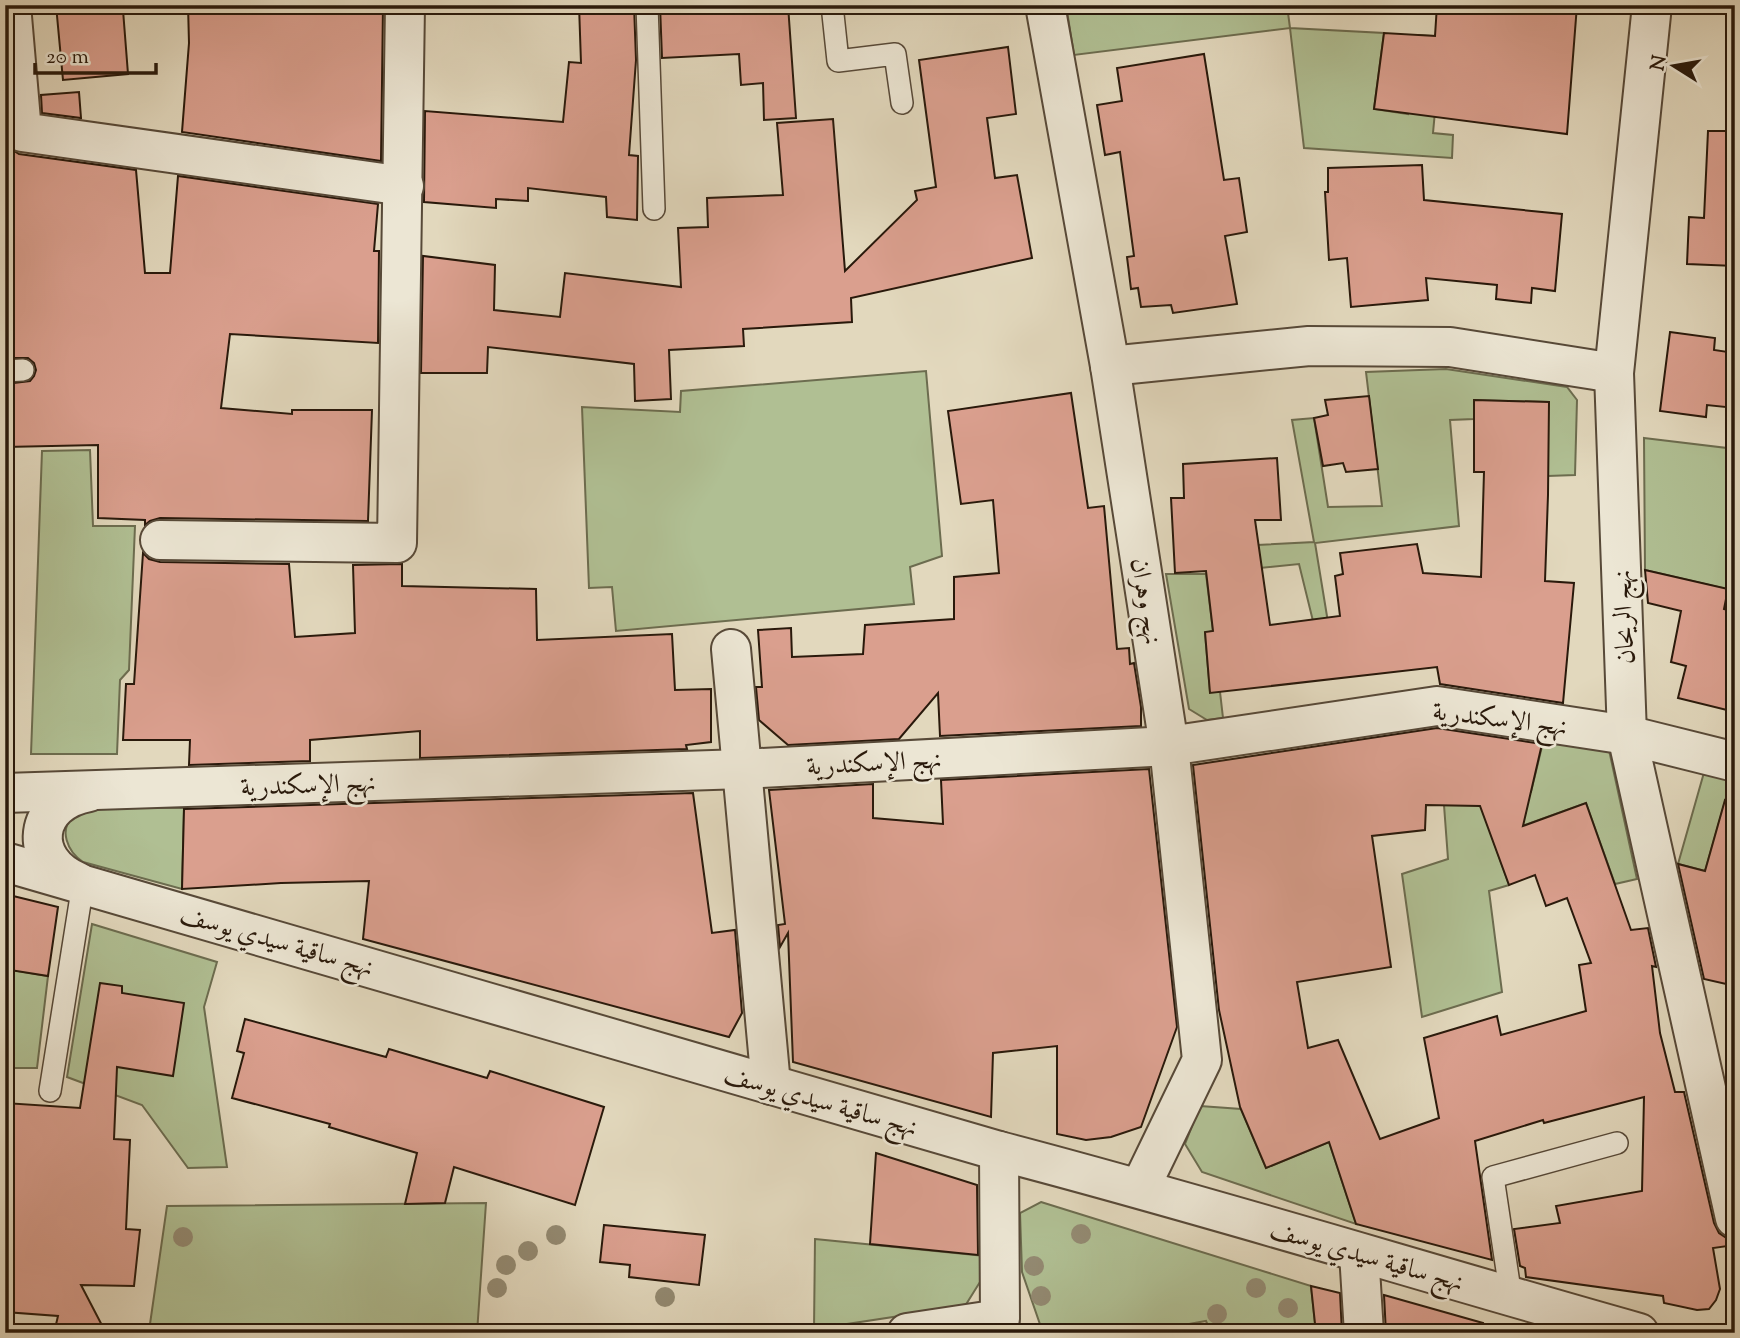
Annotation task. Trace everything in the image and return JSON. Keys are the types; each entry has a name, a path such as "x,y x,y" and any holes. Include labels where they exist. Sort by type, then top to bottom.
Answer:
{"street":[{"path":"10,5 22,132 404,186"},
{"path":"160,540 397,543 405,5"},
{"name":"نهج وهران","path":"1045,5 1110,366 1169,746 1202,1060 1140,1188"},
{"name":"نهج الريحان","path":"1652,5 1614,373 1627,735 1735,1218"},
{"path":"1110,366 1308,346 1450,347 1614,373"},
{"path":"731,649 771,1085"},
{"name":"نهج الإسكندرية","path":"5,793 743,769 1169,746 1437,706 1627,735 1735,762"},
{"path":"83,884 57,870 48,858 43,832 46,819 63,800 91,791"},
{"name":"نهج ساقية سيدي يوسف","path":"5,862 999,1151 1140,1188 1359,1254 1639,1333"},
{"path":"907,1333 1000,1319 999,1151"},
{"path":"1359,1254 1364,1333"}],"lane":[{"path":"647,5 654,209"},
{"path":"832,5 838,61 895,54 902,103"},
{"path":"50,1091 83,884"},
{"path":"1511,1297 1493,1177 1617,1143"}],"green space":[{"path":"1066,5 1287,5 1290,28 1074,55"},
{"path":"1290,28 1384,33 1374,109 1408,114 1419,35 1468,38 1438,79 1433,133 1453,135 1452,158 1304,148"},
{"path":"1446,369 1567,387 1577,400 1575,475 1548,476 1548,402 1475,400 1474,419 1450,420 1459,526 1315,543 1336,671 1326,674 1299,564 1221,572 1218,547 1314,542 1292,420 1314,418 1328,507 1382,506 1366,372"},
{"path":"926,371 942,556 910,567 914,604 616,631 612,587 589,588 582,407 680,412 681,391"},
{"path":"1644,438 1735,449 1735,591 1645,570"},
{"path":"90,450 93,526 135,526 129,670 120,680 117,754 31,754 42,451"},
{"path":"1166,574 1206,574 1213,631 1205,633 1210,692 1220,692 1223,718 1207,720 1189,709"},
{"path":"1545,734 1609,750 1637,879 1615,884 1586,803 1492,837 1509,885 1489,891 1502,992 1422,1017 1402,874 1448,859 1444,805 1509,789 1531,792"},
{"path":"1705,769 1732,777 1705,871 1678,864"},
{"path":"91,807 184,808 182,889 83,862 78,858 69,846 67,827 75,815"},
{"path":"92,924 217,962 204,1007 227,1167 188,1168 142,1105 67,1077"},
{"path":"5,956 13,957 11,970 48,976 37,1068 5,1068"},
{"path":"1200,1106 1241,1109 1266,1168 1329,1142 1356,1224 1202,1172 1185,1144"},
{"path":"1041,1202 1311,1286 1316,1333 1211,1333 1206,1321 1140,1333 1043,1333 1022,1272 1020,1213"},
{"path":"486,1203 477,1333 196,1333 150,1324 167,1206"},
{"path":"815,1239 985,1256 980,1282 965,1306 814,1329"}],"building":[{"path":"56,5 112,5 113,11 123,10 128,74 63,80"},
{"path":"188,5 383,5 381,161 182,132 189,43"},
{"path":"579,5 634,5 636,60 629,155 638,156 637,220 607,217 606,197 528,188 528,201 496,199 496,208 424,202 425,111 563,122 569,62 581,63"},
{"path":"660,5 788,5 796,118 764,120 763,83 741,85 739,54 662,58"},
{"path":"1437,5 1577,5 1567,134 1374,109 1384,33 1435,36"},
{"path":"1008,47 1016,114 987,118 995,178 1017,175 1032,258 851,298 852,322 743,329 744,346 669,350 671,399 635,401 634,364 488,347 487,373 421,373 423,256 495,265 494,310 560,317 565,273 681,287 678,228 708,227 707,198 783,195 777,123 833,119 845,271 917,200 915,191 936,187 919,60"},
{"path":"1204,54 1224,180 1239,178 1247,232 1225,236 1237,304 1173,313 1171,305 1141,307 1138,288 1131,289 1127,257 1134,256 1120,152 1105,155 1097,105 1122,101 1117,68"},
{"path":"79,92 81,118 42,113 41,95"},
{"path":"1708,131 1735,131 1735,266 1687,264 1689,217 1704,218"},
{"path":"5,145 19,154 136,170 145,273 170,273 178,176 378,204 374,251 379,251 378,343 230,334 221,408 292,414 292,410 372,410 368,521 160,518 145,525 145,520 98,518 98,445 5,447 5,384 30,381 36,370 34,363 28,358 5,358"},
{"path":"1422,165 1424,200 1562,214 1555,291 1532,288 1531,303 1496,299 1497,285 1426,278 1428,300 1351,307 1347,258 1329,260 1325,192 1328,192 1328,168"},
{"path":"1670,332 1715,338 1714,350 1735,353 1735,408 1707,405 1706,417 1660,411"},
{"path":"1071,393 1088,508 1104,506 1117,649 1129,648 1130,664 1134,663 1141,726 940,736 938,693 899,739 788,745 759,720 756,687 762,687 758,630 791,628 792,657 863,654 865,625 954,619 954,577 999,573 993,500 961,504 948,411"},
{"path":"1369,396 1378,469 1346,472 1343,463 1323,466 1314,418 1328,415 1325,400"},
{"path":"1474,400 1549,402 1545,581 1574,583 1563,703 1440,684 1437,667 1210,693 1205,632 1213,631 1206,571 1175,573 1171,498 1184,498 1183,464 1277,458 1281,520 1255,520 1270,625 1340,616 1335,576 1343,574 1340,553 1417,544 1423,573 1481,577 1484,472 1474,472"},
{"path":"143,553 149,559 160,562 289,564 295,637 355,633 353,565 402,564 402,586 536,589 537,640 672,634 675,690 711,689 711,742 686,745 687,749 420,758 420,731 310,740 310,761 189,765 190,740 123,740 126,684 134,684"},
{"path":"1645,570 1728,589 1724,609 1735,612 1735,712 1678,698 1686,666 1671,662 1681,611 1648,603"},
{"path":"1437,728 1542,744 1523,826 1586,803 1631,930 1648,928 1656,967 1652,966 1660,1033 1675,1092 1684,1092 1714,1223 1719,1233 1728,1239 1735,1239 1735,1245 1713,1248 1720,1289 1709,1309 1697,1310 1664,1303 1663,1296 1526,1277 1525,1268 1520,1266 1514,1229 1560,1223 1556,1206 1642,1191 1644,1097 1544,1123 1543,1120 1475,1141 1492,1260 1356,1224 1329,1142 1266,1168 1240,1107 1219,1010 1193,765","holes":["1426,805 1480,806 1509,885 1535,875 1546,906 1567,898 1591,963 1579,965 1586,1011 1501,1035 1497,1016 1424,1038 1439,1118 1380,1139 1338,1040 1308,1048 1297,982 1391,967 1372,836 1425,830"]},
{"path":"1149,769 1177,1027 1141,1127 1111,1137 1086,1140 1057,1134 1057,1046 993,1053 991,1117 793,1062 788,933 780,947 778,925 785,924 769,790 873,784 873,818 943,824 941,780"},
{"path":"693,793 712,933 735,930 742,1013 729,1037 363,939 369,881 182,889 184,809"},
{"path":"1725,800 1735,802 1735,986 1704,979 1678,864 1705,871"},
{"path":"5,894 58,907 48,976 10,970 13,957 5,956"},
{"path":"100,983 122,986 122,993 184,1003 173,1076 117,1067 114,1139 130,1140 126,1229 140,1230 134,1286 81,1285 106,1333 54,1333 58,1316 5,1312 5,1103 80,1108"},
{"path":"245,1019 386,1057 389,1049 487,1078 490,1071 604,1107 575,1205 454,1167 445,1203 405,1204 417,1153 329,1127 330,1124 232,1098 244,1053 237,1051"},
{"path":"876,1153 977,1185 978,1255 870,1244"},
{"path":"604,1225 705,1235 699,1285 629,1277 630,1265 600,1262"},
{"path":"1311,1286 1340,1293 1342,1333 1316,1333"},
{"path":"1384,1295 1483,1323 1481,1333 1386,1333"}]}
